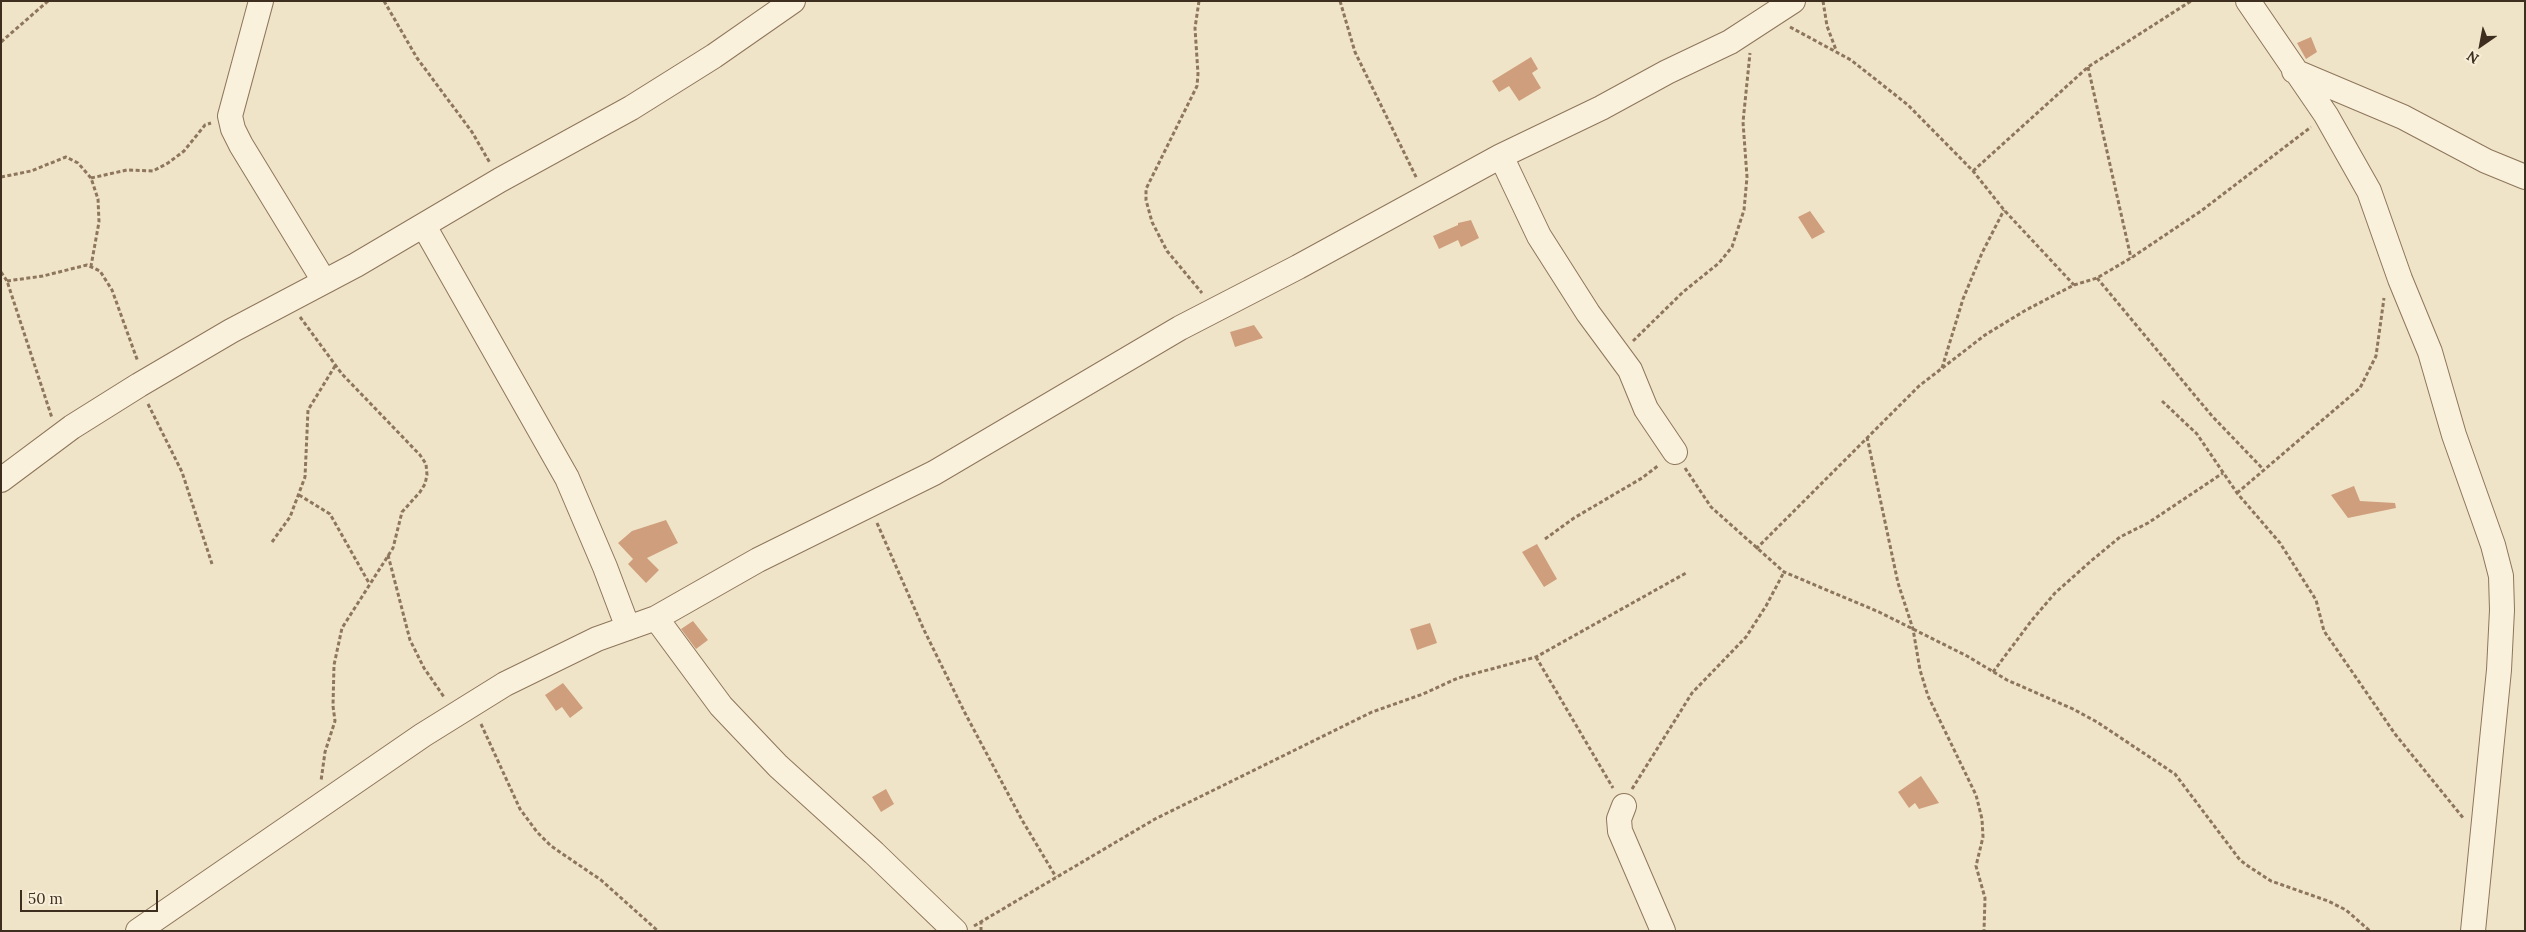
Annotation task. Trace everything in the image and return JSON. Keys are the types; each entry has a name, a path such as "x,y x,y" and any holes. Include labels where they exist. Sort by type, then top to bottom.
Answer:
{"street":[{"path":"261,1 230,116 242,145 324,281"},
{"path":"1,480 58,438 142,383 424,226 500,180 632,108 714,56 793,1"},
{"path":"138,931 318,806 505,684 597,639 656,618 758,560 977,450 1145,348 1501,156 1601,108 1760,23 1792,1"},
{"path":"2248,1 2326,116 2369,191 2400,279 2430,352 2454,435 2493,545 2501,576 2502,610 2498,670 2473,931"},
{"path":"2294,71 2404,117 2486,162 2525,177"},
{"path":"1501,156 1539,236 1588,313 1630,370 1646,409 1675,452"},
{"path":"424,226 567,478 605,567 628,628"},
{"path":"656,618 721,706 778,766 964,928"},
{"path":"1624,806 1620,819 1620,831 1663,931"}],"path":[{"path":"1,42 48,1"},
{"path":"384,1 417,58 472,132 500,180"},
{"path":"1199,1 1195,28 1197,86 1149,183 1146,200 1152,222 1167,252 1217,310"},
{"path":"1340,1 1355,52 1406,159 1427,197"},
{"path":"1823,1 1827,26 1837,51"},
{"path":"1973,171 2088,67 2116,47 2191,1"},
{"path":"1619,354 1684,292 1719,263 1732,247 1744,210 1747,177 1743,122 1760,23 1837,51 1908,105 1973,171 2004,210 2074,285"},
{"path":"2088,67 2131,258"},
{"path":"91,178 128,170 153,170 168,163 184,151 205,125 230,116"},
{"path":"1756,549 1919,386 1985,335 2074,285 2097,278 2131,258 2201,211 2326,116"},
{"path":"1,177 31,171 66,157 78,163 91,178 98,199 99,222 91,266"},
{"path":"1942,368 1963,300 1982,253 2004,210"},
{"path":"7,281 91,266 100,271 112,290 142,383 182,472 212,564"},
{"path":"1,272 7,281 58,438"},
{"path":"2097,278 2212,416 2264,469"},
{"path":"2237,493 2360,388 2376,356 2385,294"},
{"path":"289,300 335,366 426,464 425,484 402,512 397,540 342,628 334,665 333,706 335,721 325,752 318,806"},
{"path":"272,542 290,518 306,477 305,437 308,410 335,366"},
{"path":"2162,401 2197,434 2237,493 2280,543 2304,578 2316,600 2324,631 2365,692 2433,783 2481,838"},
{"path":"1867,436 1898,583 1913,629 1920,670 1928,696 1976,795 1982,819 1983,837 1976,866 1985,898 1984,931"},
{"path":"1545,539 1574,518 1642,478 1675,452 1711,507 1784,572 1879,612 2007,680 2074,709 2175,774 2240,860 2271,881 2328,901 2346,910 2370,931"},
{"path":"1993,672 2055,593 2120,537 2148,522 2223,473"},
{"path":"298,495 330,514 369,583"},
{"path":"869,504 924,630 1022,820 1056,877"},
{"path":"388,555 410,640 424,668 464,710 520,808 537,832 551,846 615,891 658,931"},
{"path":"1624,806 1643,770 1692,693 1746,637 1766,606 1784,572"},
{"path":"964,928 982,922 1155,819 1372,712 1423,694 1458,678 1536,657 1686,573"},
{"path":"1536,657 1562,705 1624,806"},
{"path":"981,931 982,922"}],"building":[{"path":"2311,37 2317,52 2306,59 2297,43"},
{"path":"1531,57 1538,69 1532,73 1541,88 1519,101 1509,86 1499,92 1492,81"},
{"path":"1810,211 1825,232 1812,239 1798,217"},
{"path":"1471,220 1479,238 1461,247 1458,240 1439,249 1433,236 1458,225 1458,223"},
{"path":"1254,325 1263,338 1235,347 1230,332"},
{"path":"2354,486 2360,501 2395,503 2396,508 2348,518 2331,495"},
{"path":"666,520 678,543 647,558 659,570 646,583 628,564 633,559 618,543 632,531"},
{"path":"1537,544 1557,579 1544,587 1522,552"},
{"path":"693,621 708,640 696,649 681,629"},
{"path":"1430,623 1437,643 1417,650 1410,629"},
{"path":"563,683 583,708 570,718 562,707 556,711 545,695"},
{"path":"1921,776 1939,803 1919,809 1915,803 1909,808 1898,792"},
{"path":"886,789 894,804 881,812 872,797"}]}
